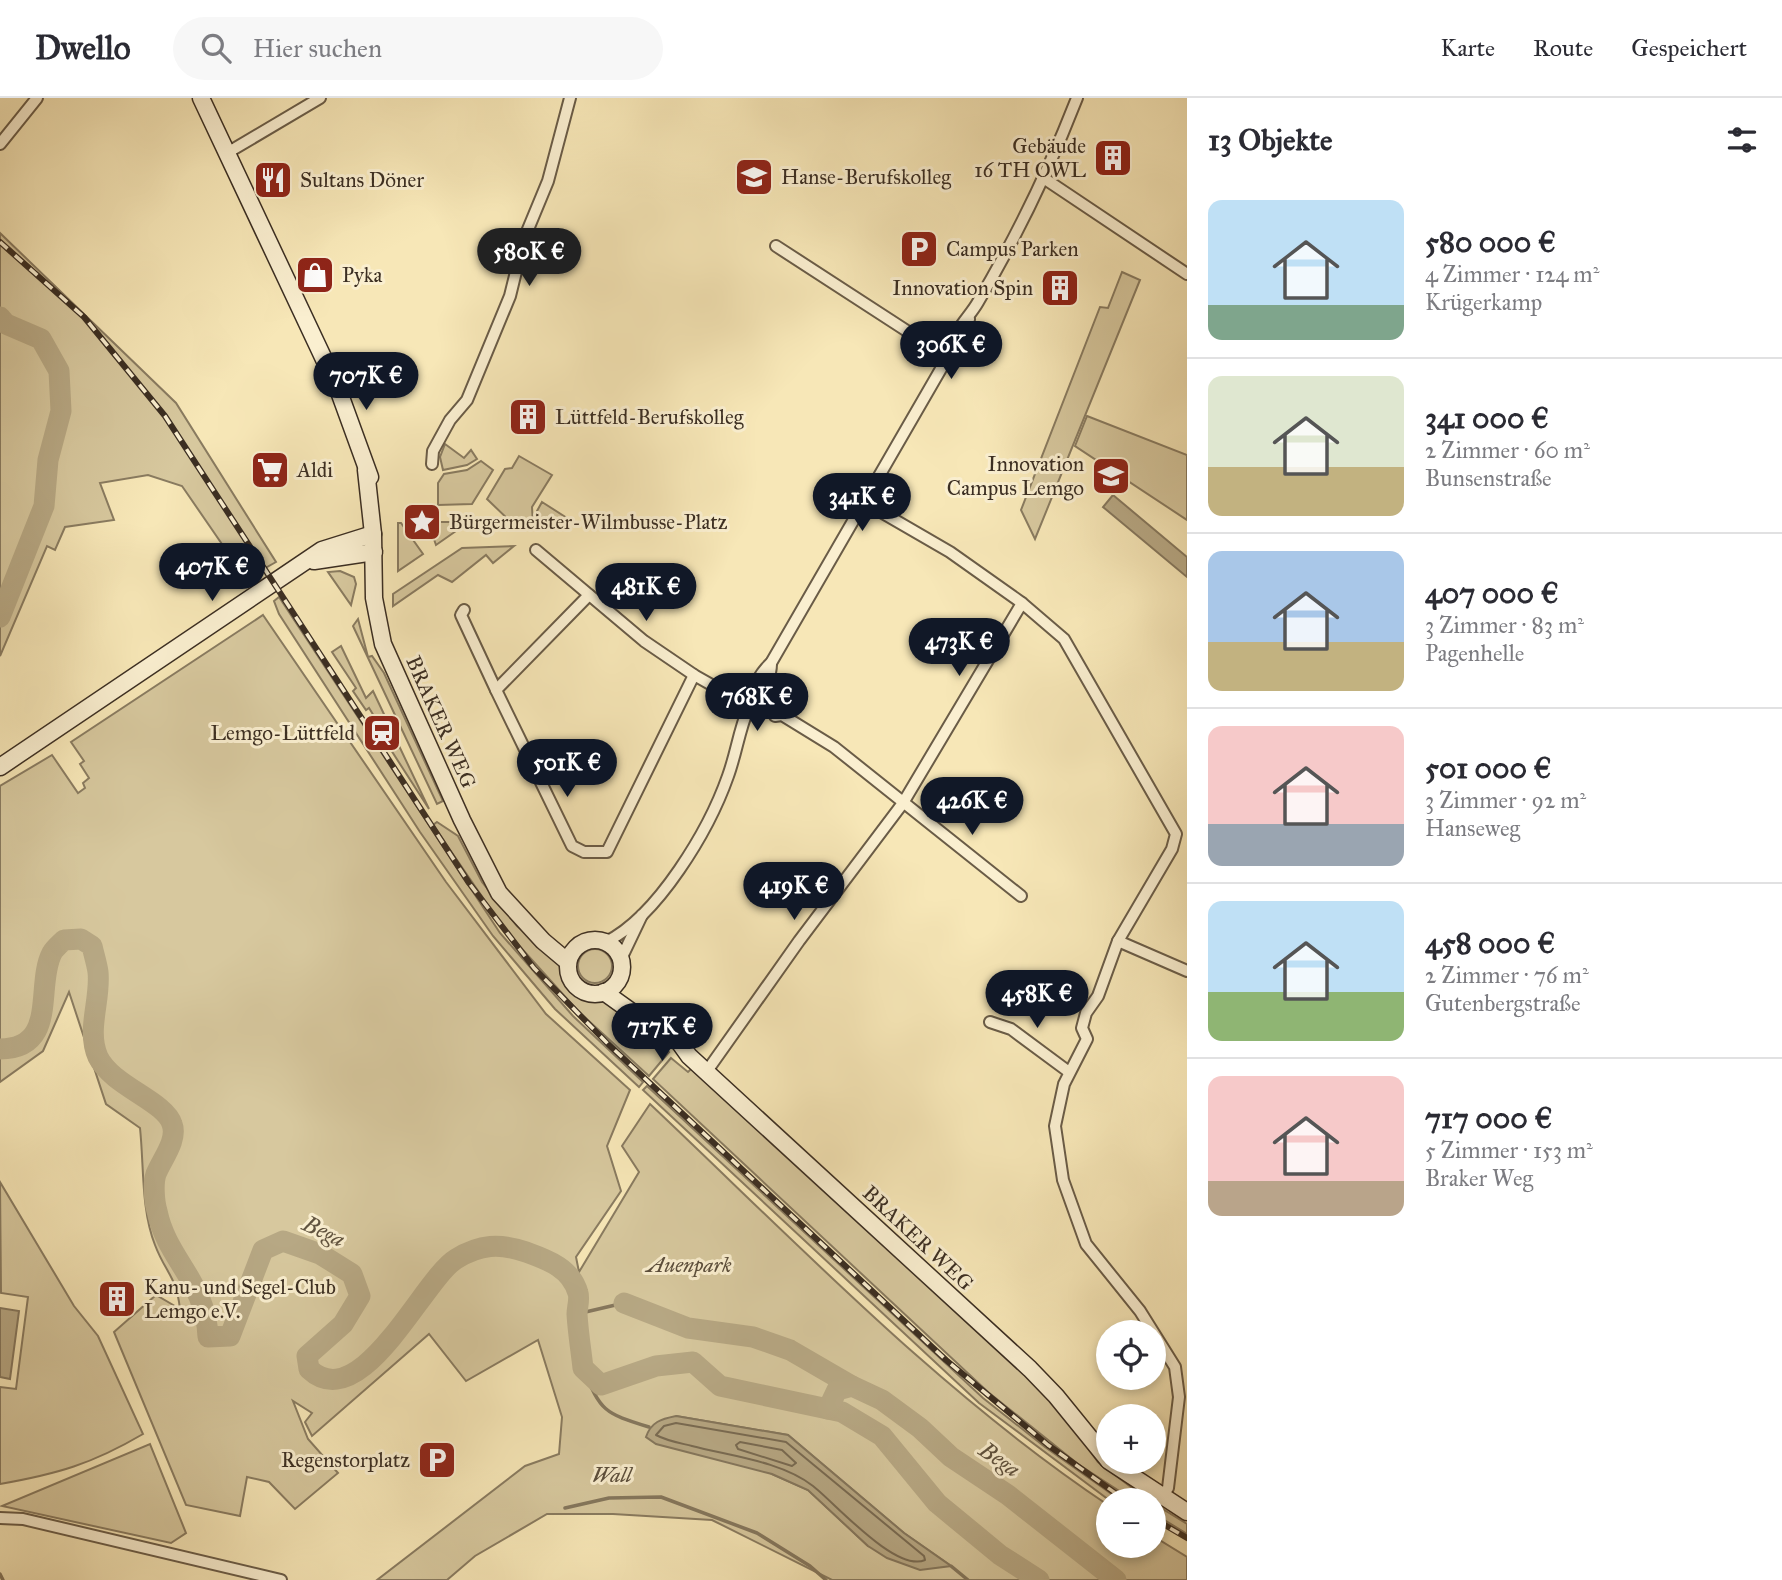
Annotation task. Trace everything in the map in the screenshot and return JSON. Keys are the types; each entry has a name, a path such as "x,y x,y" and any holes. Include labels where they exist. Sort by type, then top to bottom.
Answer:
{"street":[{"path":"0,144 37,98"},
{"name":"BRAKER WEG","path":"201,98 338,389 375,493 374,598 383,644 499,893 533,930 572,955 570,978 581,990 596,994 610,988 639,1016 664,1035 679,1042 689,1056 1030,1369 1096,1447"},
{"path":"227,153 320,98"},
{"path":"432,464 433,451 450,420 467,400 510,296 524,239 548,181 570,98"},
{"path":"606,942 642,915 678,872 710,818 728,776 753,689 764,670 772,663 950,353 964,338 969,319 1022,226 1045,179 1077,98"},
{"path":"1045,179 1187,274"},
{"path":"776,246 950,353"},
{"path":"863,501 950,552 1027,606 1063,639 1175,834 1171,849 1118,941 1098,996 1086,1013 1082,1028 1087,1039 1069,1072 1055,1126 1063,1180 1086,1244 1140,1311 1175,1367 1178,1396 1166,1491"},
{"path":"0,767 309,562 322,550 373,534"},
{"path":"536,550 644,641 694,675 751,703"},
{"path":"309,562 374,552"},
{"path":"496,690 589,596"},
{"path":"707,1071 799,941 903,803 1027,606"},
{"path":"464,610 461,615 572,846 584,852 607,852 694,675"},
{"path":"775,716 782,715 834,747 1021,897"},
{"path":"610,988 622,972 621,959 642,915"},
{"path":"572,955 590,940 606,942 621,959"},
{"path":"1118,941 1187,971"},
{"path":"990,1022 1011,1029 1069,1072"},
{"name":"BRAKER WEG","path":"1128,1474 1148,1488"},
{"name":"BRAKER WEG","path":"1166,1499 1187,1512"},
{"path":"0,1518 23,1519 281,1580"}],"green space":[{"path":"0,233 176,403 276,562 246,579 182,486 148,475 100,483 114,520 65,527 55,550 47,546 0,656"},
{"path":"1122,272 1140,280 1035,539 1021,510 1100,307 1108,308"},
{"path":"1087,416 1187,455 1187,520 1075,446"},
{"path":"445,444 464,458 471,450 477,459 467,465 443,470 440,457"},
{"path":"519,456 552,475 532,507 533,525 515,526 487,499 505,469 512,468"},
{"path":"481,461 493,470 472,504 438,505 438,483 444,474 467,470"},
{"path":"542,502 567,518 562,526 538,525 537,511"},
{"path":"428,522 457,522 456,531 436,545"},
{"path":"398,523 401,523 423,554 398,571"},
{"path":"514,546 493,563 486,555 452,582 438,575 393,606 393,594 462,548"},
{"path":"340,571 354,577 356,584 351,605 328,572"},
{"path":"279,597 500,933 573,1016 643,1082 639,1087 555,1009 493,936 420,832 279,614 274,601"},
{"path":"263,615 446,882 546,1014 630,1090 607,1146 621,1191 576,1257 579,1272 639,1172 622,1146 650,1104 815,1262 928,1365 1046,1461 1096,1496 1096,1558 1166,1558 1166,1544 1187,1557 1187,1580 832,1580 712,1520 613,1514 547,1514 475,1556 447,1580 377,1580 525,1466 559,1454 562,1417 538,1340 466,1381 429,1334 312,1436 305,1422 312,1413 293,1401 308,1439 338,1473 295,1509 269,1482 247,1477 240,1516 186,1505 114,1332 156,1295 180,1309 173,1281 150,1231 140,1128 106,1104 69,992 43,1051 0,1082 0,786 52,755 78,793 85,788 83,783 89,778 80,764 84,761 71,742","holes":["676,1416 788,1435 904,1533 950,1565 868,1546 808,1490 772,1474"]},
{"path":"358,619 368,657 372,656 384,673 443,801 437,804 353,626"},
{"path":"341,646 366,698 373,691 429,809 371,719 374,716 369,708 366,710 353,691 356,688 332,652"},
{"path":"437,822 458,836 482,882 517,926 562,963 571,987 581,994 600,998 617,1008 669,1052 649,1076 578,1011 505,930 433,825"},
{"path":"595,949 607,954 612,966 607,978 595,983 583,978 578,966 583,954"},
{"path":"671,1058 688,1072 691,1069 759,1128 1024,1372 1067,1419 1096,1459 1096,1474 1114,1474 1132,1488 1115,1488 1078,1464 988,1392 653,1079"},
{"path":"647,1086 983,1398 1103,1488 1096,1488 1096,1490 979,1403 643,1090"},
{"path":"0,1182 74,1306 98,1336 143,1434 74,1466 0,1484 0,1387 16,1389 28,1297 1,1293"},
{"path":"150,1444 186,1533 171,1543 2,1506"},
{"path":"1166,1511 1187,1524 1187,1534 1166,1521"}],"water":[{"path":"1113,495 1187,557 1187,577 1103,507"},
{"path":"0,1308 19,1311 10,1379 0,1377"},
{"path":"676,1416 788,1435 904,1533 951,1566 920,1570 887,1558 868,1546 808,1490 772,1474 656,1444 646,1437 657,1422"}],"waterway":[{"name":"Bega","path":"0,317 6,324 41,339 59,371 61,411 48,460 44,506 0,617"},
{"name":"Bega","path":"0,1049 18,1046 31,1038 38,1027 47,966 56,948 64,940 81,939 92,946 98,969 93,1036 98,1057 114,1076 159,1108 172,1124 171,1143 155,1178 155,1202 162,1228 201,1301 208,1337 230,1336 263,1250 283,1241 320,1254 352,1274 360,1296 343,1324 307,1356 309,1369 329,1379 349,1375 370,1361 390,1340 442,1271 456,1259 473,1250 490,1246 517,1249 558,1266 575,1284 579,1295 577,1314 583,1368 601,1385 656,1366 693,1362 720,1386 842,1412 882,1436 937,1503 1000,1555 1039,1580"},
{"name":"Bega","path":"577,1314 624,1303"},
{"name":"Bega","path":"624,1303 688,1328 753,1337 790,1350 852,1386"},
{"name":"Bega","path":"583,1368 595,1394 606,1409 622,1418 649,1427"},
{"name":"Bega","path":"828,1409 837,1390 852,1386 882,1400 920,1428 951,1457 1008,1495 1116,1580"},
{"path":"565,1508 609,1498 661,1497 757,1533 810,1566 826,1580"},
{"name":"Bega","path":"951,1566 968,1580"},
{"path":"0,1574 3,1580"}],"railway":[{"path":"0,242 84,317 165,416 469,883 534,968 608,1044 946,1360 1048,1445 1108,1488"},
{"path":"1166,1526 1187,1538"}],"place":[{"name":"Gebäude 16 TH OWL","path":"1113,158"},
{"name":"Hanse-Berufskolleg","path":"754,177"},
{"name":"Sultans Döner","path":"273,180"},
{"name":"Campus Parken","path":"919,249"},
{"name":"Pyka","path":"315,275"},
{"name":"Innovation Spin","path":"1060,288"},
{"name":"Lüttfeld-Berufskolleg","path":"528,417"},
{"name":"Aldi","path":"270,470"},
{"name":"Innovation Campus Lemgo","path":"1111,476"},
{"name":"Bürgermeister-Wilmbusse-Platz","path":"422,522"},
{"name":"Lemgo-Lüttfeld","path":"382,733"},
{"name":"Kanu- und Segel-Club Lemgo e.V.","path":"117,1299"},
{"name":"Regenstorplatz","path":"437,1460"}],"park label":[{"name":"Auenpark","path":"689,1265"},
{"name":"Wall","path":"612,1475"}]}
